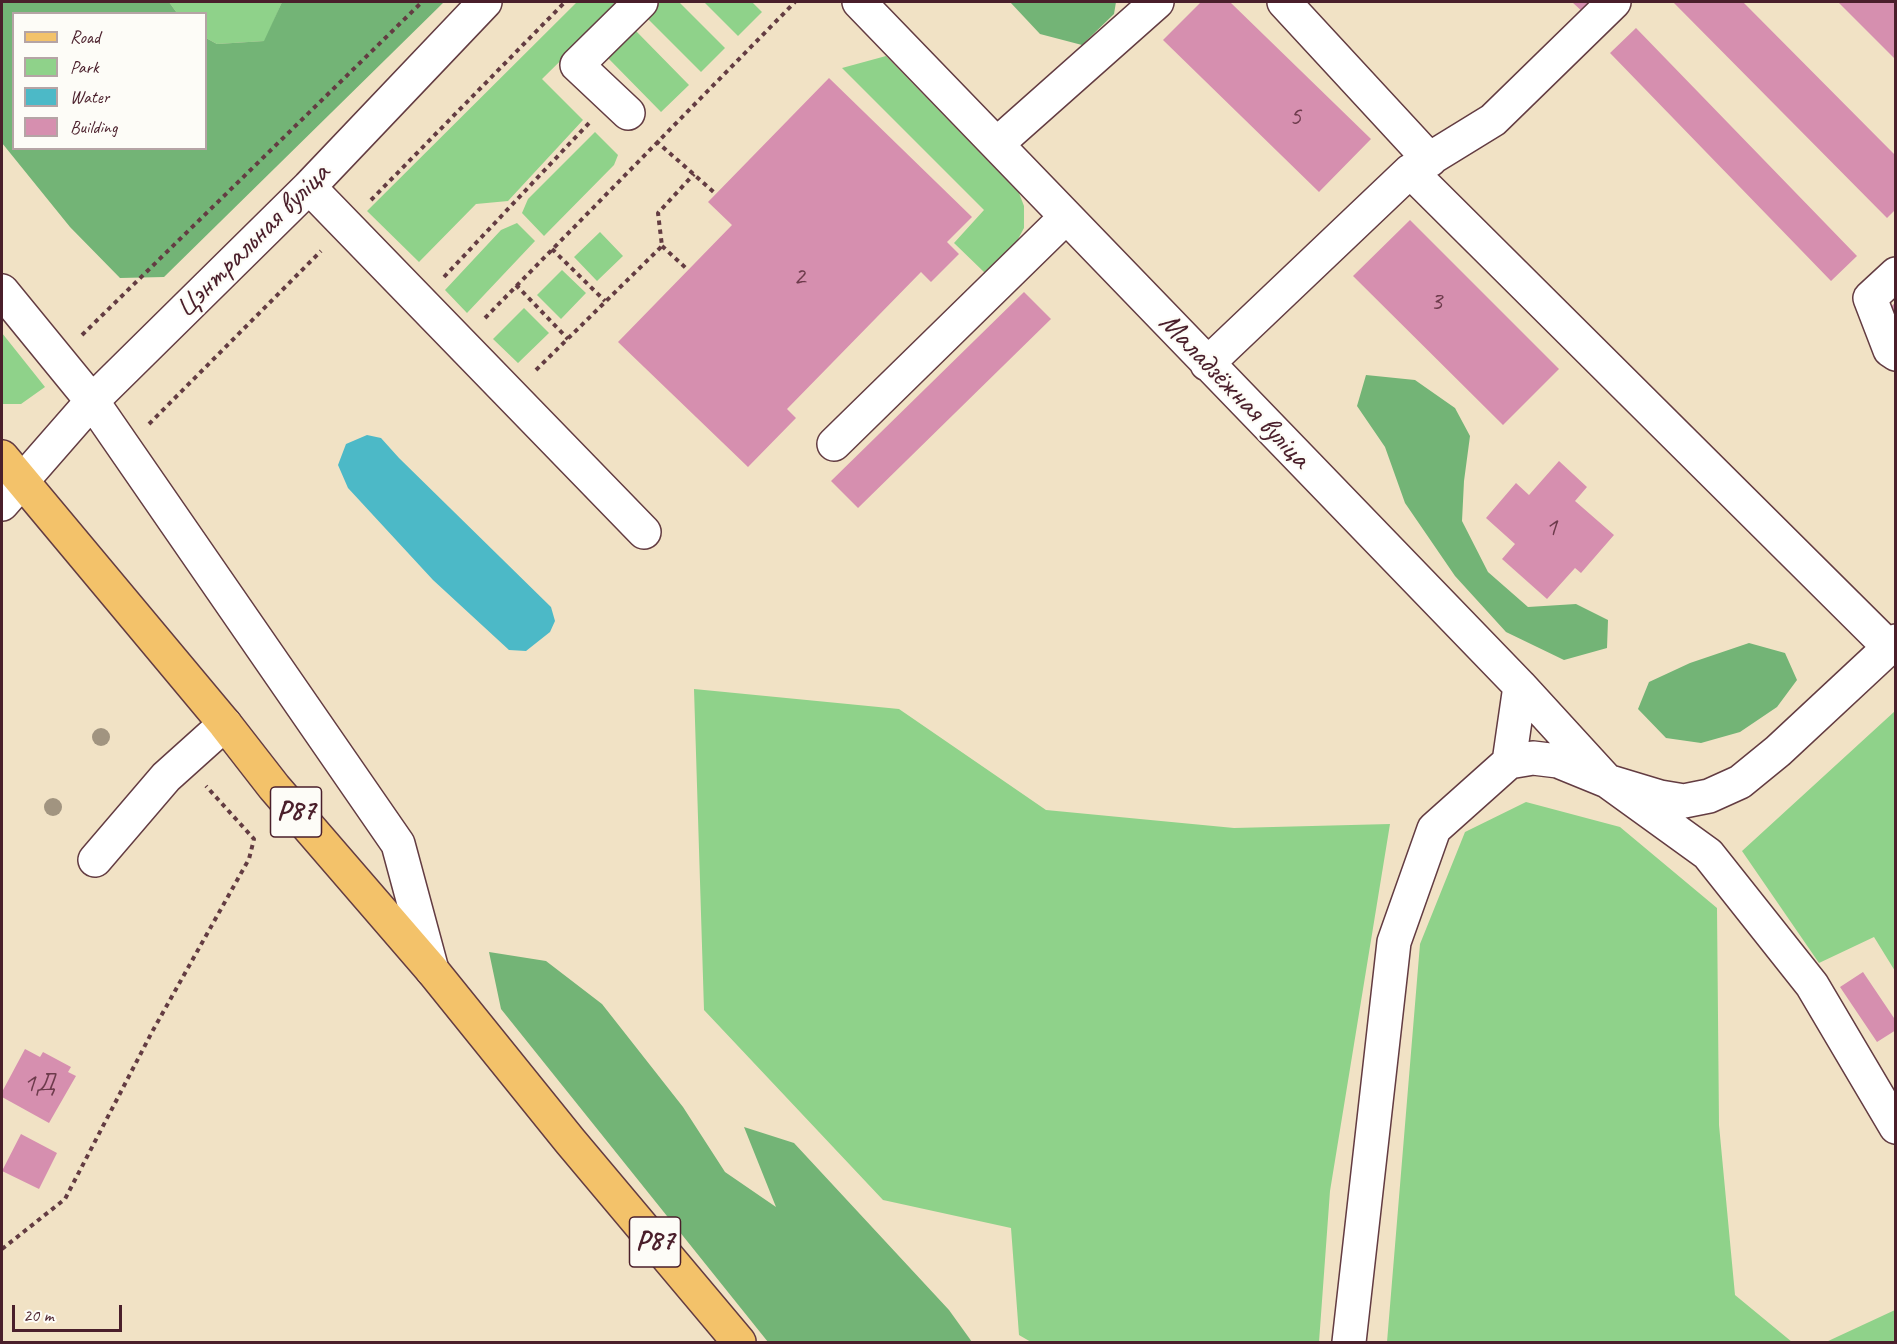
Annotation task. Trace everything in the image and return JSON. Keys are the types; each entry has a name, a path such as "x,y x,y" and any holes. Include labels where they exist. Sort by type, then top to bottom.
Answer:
{"main road":[{"name":"Р87","path":"8,480 225,723 274,787 432,969 570,1141 739,1342"}],"street":[{"name":"Цэнтральная вуліца","path":"8,480 92,401 309,186 485,2"},
{"path":"620,106 577,65 641,2"},
{"name":"Маладзёжная вуліца","path":"859,2 1520,686 1606,781"},
{"path":"997,144 1157,2"},
{"path":"1284,2 1420,165 1892,644 1778,751 1740,782 1709,796 1684,801 1660,797 1606,781 1558,761 1533,758 1509,762 1434,829 1394,942 1349,1342"},
{"path":"1207,364 1420,165 1493,120 1614,2"},
{"path":"309,186 644,532"},
{"path":"834,444 1066,217"},
{"path":"1896,274 1870,298 1890,350 1896,354"},
{"path":"2,291 92,401 398,844 432,969"},
{"path":"1509,762 1520,686"},
{"path":"95,860 166,777 225,723"},
{"path":"1606,781 1708,854 1812,986 1896,1128"}],"path":[{"path":"58,359 422,2"},
{"path":"459,343 795,2"},
{"path":"420,302 620,106 716,194"},
{"path":"688,270 662,246 658,213 694,174"},
{"path":"510,395 662,246"},
{"path":"552,249 605,300"},
{"path":"516,285 568,339"},
{"path":"2,1249 65,1199 152,1032 249,859 254,839 184,761"}],"green space":[{"path":"2,2 169,2 176,12 12,12 12,150 207,150 207,39 217,44 264,41 282,2 444,2 164,277 120,278 70,227 2,143"},
{"path":"169,2 282,2 265,41 217,44 207,39 207,12 176,12"},
{"path":"577,2 620,2 542,79 583,120 508,201 476,204 419,262 367,211"},
{"path":"660,2 679,2 725,48 701,72 645,16"},
{"path":"704,2 752,2 762,12 738,36"},
{"path":"1010,2 1116,2 1114,14 1082,45 1040,34"},
{"path":"636,31 689,85 661,112 608,58"},
{"path":"886,56 1019,193 1024,206 1024,228 1016,243 985,273 954,243 984,210 842,68"},
{"path":"595,132 618,155 614,165 544,236 522,213 528,199"},
{"path":"517,223 535,241 467,313 445,290 501,230"},
{"path":"600,232 623,256 597,281 574,257"},
{"path":"562,270 586,293 561,319 537,295"},
{"path":"524,308 549,333 518,363 493,339"},
{"path":"2,333 45,387 21,404 2,404"},
{"path":"1366,375 1415,380 1455,408 1470,436 1462,521 1488,572 1528,607 1576,604 1608,620 1607,648 1564,660 1506,632 1455,576 1405,503 1385,447 1357,406"},
{"path":"1749,643 1785,653 1797,680 1777,707 1740,732 1701,743 1666,738 1638,709 1649,682 1690,663"},
{"path":"694,689 899,709 1046,810 1234,828 1390,824 1330,1191 1319,1342 1031,1342 1019,1335 1011,1228 883,1200 704,1010"},
{"path":"1895,711 1895,971 1874,937 1819,963 1742,851"},
{"path":"1526,802 1620,827 1717,908 1719,1125 1735,1295 1792,1342 1387,1342 1420,944 1465,832"},
{"path":"489,952 546,961 602,1004 683,1107 725,1172 776,1207 744,1127 794,1143 949,1310 972,1342 768,1342 501,1009"},
{"path":"1895,1310 1895,1342 1826,1342"}],"water":[{"path":"367,435 381,438 551,607 555,621 550,632 526,651 509,650 433,580 348,488 338,465 346,444"}],"building":[{"path":"1201,2 1230,2 1371,139 1319,192 1163,40"},
{"path":"1572,2 1597,2 1585,14"},
{"path":"1673,2 1743,2 1896,156 1896,209 1887,218"},
{"path":"1838,2 1896,2 1896,60"},
{"path":"1636,28 1857,256 1831,281 1610,53"},
{"path":"829,78 972,217 947,242 959,254 931,282 921,272 787,409 796,418 748,467 618,342 732,225 708,202"},
{"path":"1410,220 1559,369 1503,425 1353,276"},
{"path":"1024,292 1051,319 858,508 831,481"},
{"path":"1896,302 1896,329 1882,315"},
{"path":"1559,461 1587,487 1575,501 1614,535 1581,573 1575,568 1547,599 1502,559 1515,544 1486,518 1516,483 1529,495"},
{"path":"1863,972 1896,1021 1896,1030 1877,1042 1840,987"},
{"path":"25,1049 40,1057 43,1052 71,1067 68,1072 76,1076 49,1123 2,1097 2,1092"},
{"path":"21,1134 57,1153 39,1189 2,1171"}]}
